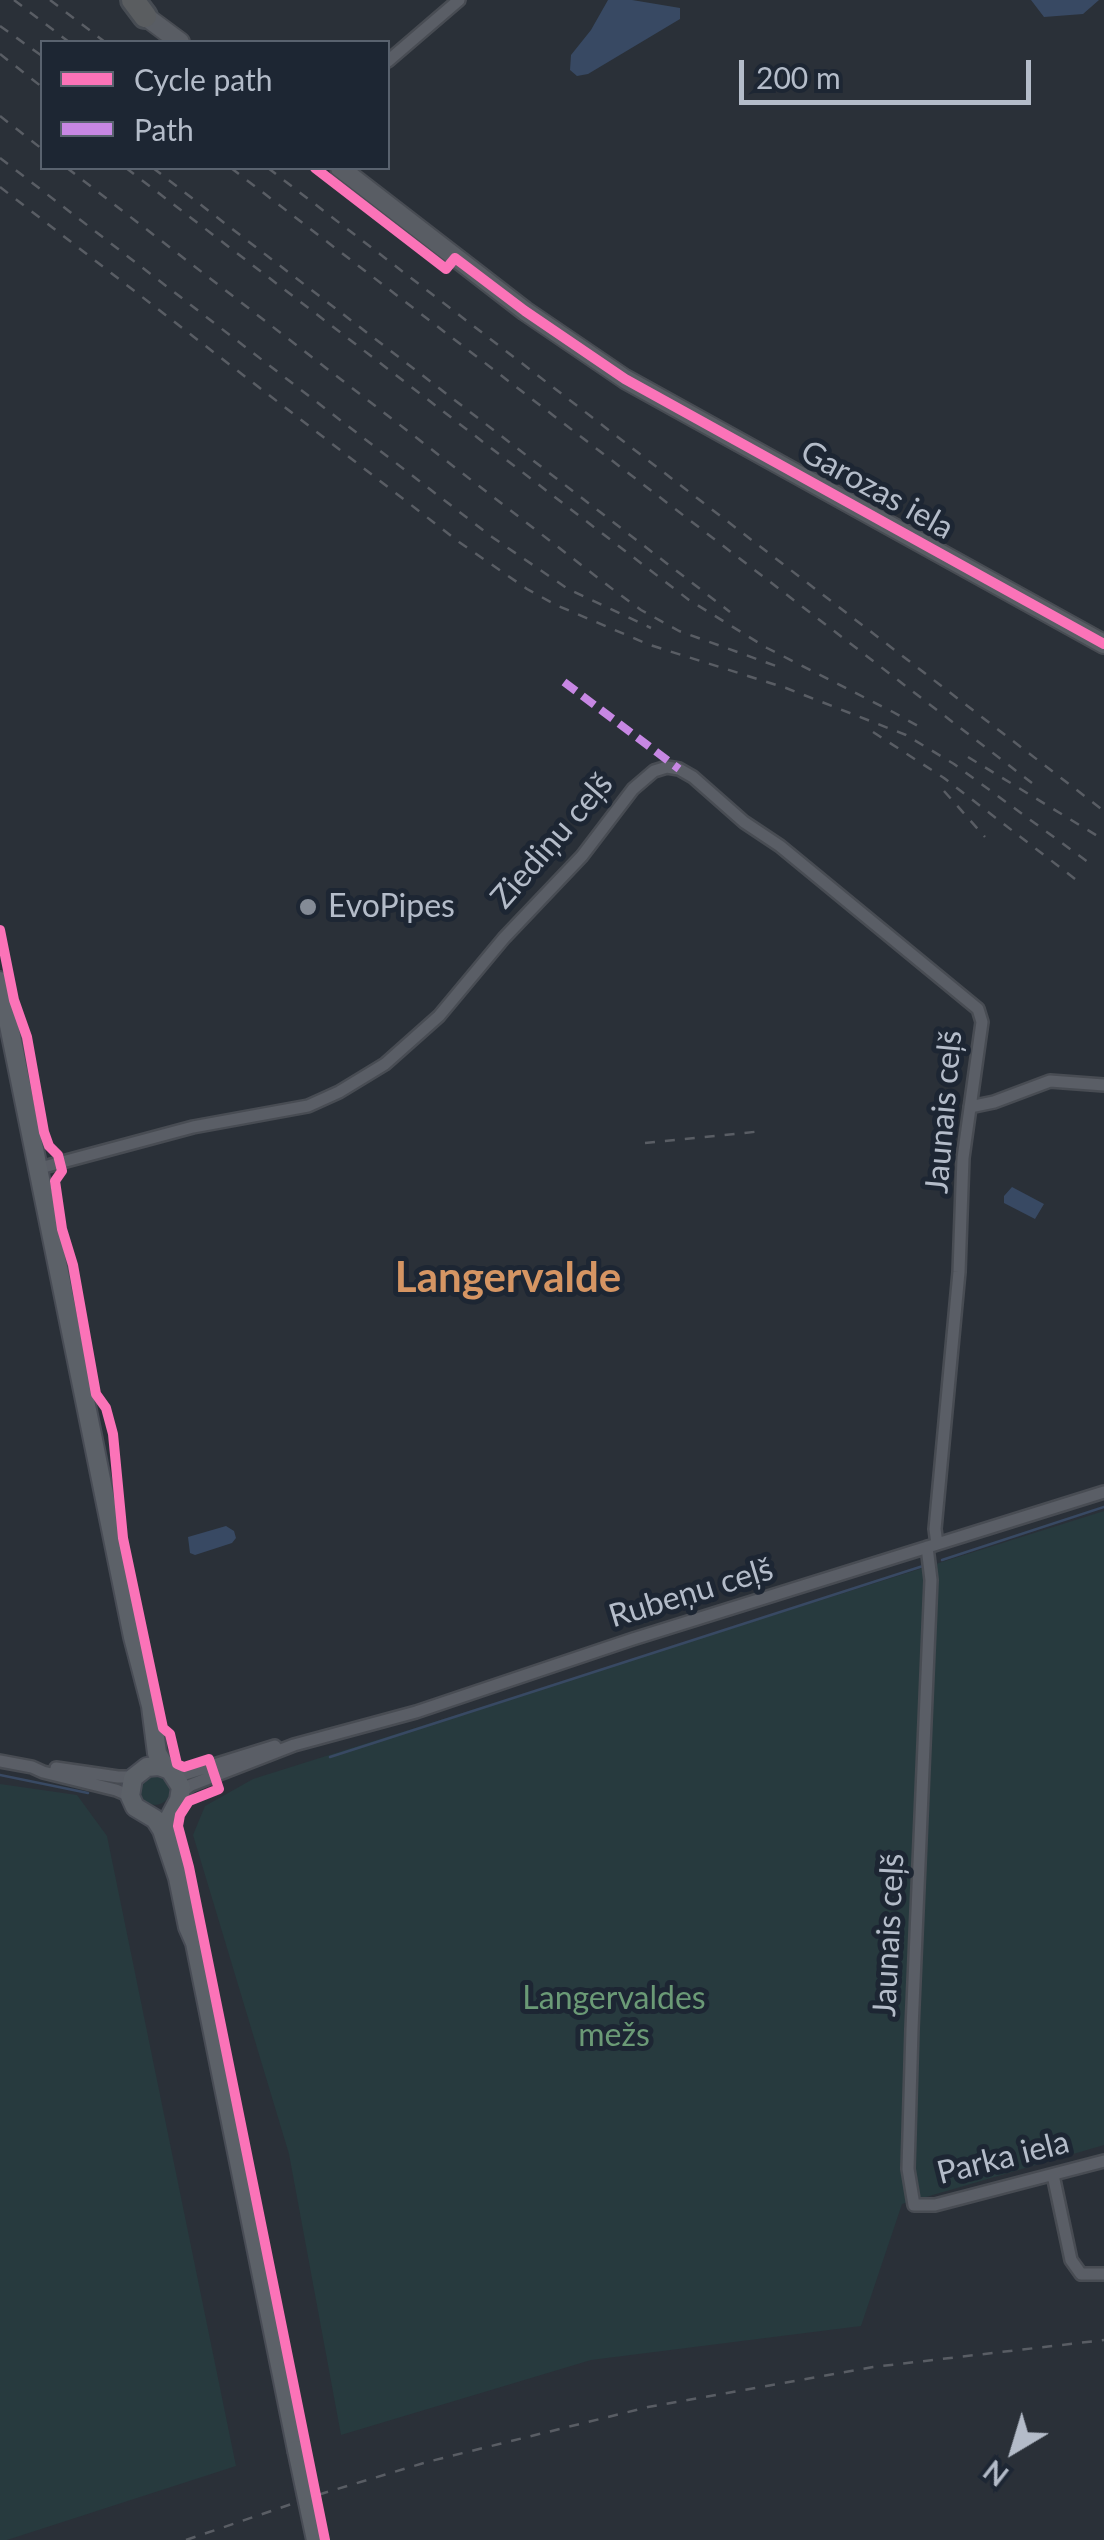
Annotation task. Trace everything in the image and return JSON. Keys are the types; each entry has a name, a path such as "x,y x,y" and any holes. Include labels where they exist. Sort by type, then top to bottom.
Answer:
{"main road":[{"path":"134,5 178,40"},
{"name":"Garozas iela","path":"343,170 525,312 626,379 1104,644"},
{"path":"0,981 158,1753 170,1771 176,1802 170,1817 172,1828 316,2540"},
{"path":"133,1636 146,1761 131,1784 130,1796 136,1807 151,1816 162,1830 195,1943"},
{"path":"140,1771 153,1766 170,1771"},
{"path":"151,1816 166,1814 176,1802"}],"street":[{"path":"390,59 459,0"},
{"name":"Ziediņu ceļš","path":"40,1168 193,1126 308,1106 386,1064 439,1016 504,938 582,856 633,789 654,771 679,769"},
{"name":"Jaunais ceļš","path":"679,769 780,846 978,1009 982,1022 963,1158 959,1272 932,1546 908,2169 914,2204"},
{"path":"970,1107 1050,1081 1104,1084"},
{"name":"Rubeņu ceļš","path":"176,1802 190,1785 294,1746 416,1712 649,1634 1104,1492"},
{"name":"Rubeņu ceļš","path":"170,1771 182,1775 279,1745 294,1746"},
{"path":"0,1761 130,1796"},
{"path":"32,1767 118,1777 140,1771"},
{"name":"Parka iela","path":"914,2204 935,2205 1104,2161"},
{"path":"1052,2175 1071,2260 1081,2274 1104,2274"}],"green space":[{"name":"Langervaldes mežs","path":"1104,1511 1104,2145 902,2204 861,2326 591,2360 341,2435 289,2154 193,1835 205,1806 253,1779"},
{"path":"155,1775 166,1779 170,1790 166,1801 155,1805 144,1801 140,1790 144,1779"},
{"path":"0,1784 77,1795 107,1836 236,2466 7,2540 0,2540"}],"water":[{"path":"608,0 680,8 680,19 588,74 577,76 570,70 571,55"},
{"path":"1031,0 1099,0 1083,14 1044,17"},
{"path":"1012,1187 1044,1204 1035,1219 1004,1203 1004,1196"},
{"path":"226,1526 234,1531 236,1538 232,1543 195,1555 190,1553 188,1537"}],"waterway":[{"path":"942,1560 1104,1507"},
{"path":"330,1757 923,1566"},
{"path":"0,1775 88,1793"}],"railway":[{"path":"14,0 66,40"},
{"path":"50,0 102,40"},
{"path":"0,26 40,55"},
{"path":"0,54 40,85"},
{"path":"0,116 40,147"},
{"path":"0,158 492,537 568,589 651,628"},
{"path":"70,170 641,610 679,631 779,667"},
{"path":"129,170 689,600 767,648 925,730"},
{"path":"156,170 730,612"},
{"path":"234,170 1032,783"},
{"path":"271,170 1104,811"},
{"path":"0,187 459,542 527,589 650,645 786,688 906,735 954,764 1092,865"},
{"path":"873,732 944,778 1079,882"},
{"path":"968,757 1104,840"},
{"path":"944,791 985,837"},
{"path":"645,1143 763,1131"},
{"path":"186,2540 427,2462 648,2407 873,2367 1104,2340"}],"marked path":[{"path":"564,682 679,769"}],"cycle path":[{"path":"318,170 446,269 455,258 625,379 1104,644"},
{"path":"0,930 14,1000 27,1037 44,1132 49,1146 58,1155 62,1171 55,1181 62,1229 73,1265 96,1394 106,1408 113,1434 123,1538 163,1728 170,1734 177,1764 184,1767 209,1759 219,1789 189,1801 178,1826 325,2540"}],"place":[{"name":"EvoPipes","path":"308,907"}],"district":[{"name":"Langervalde","path":"508,1278"}]}
